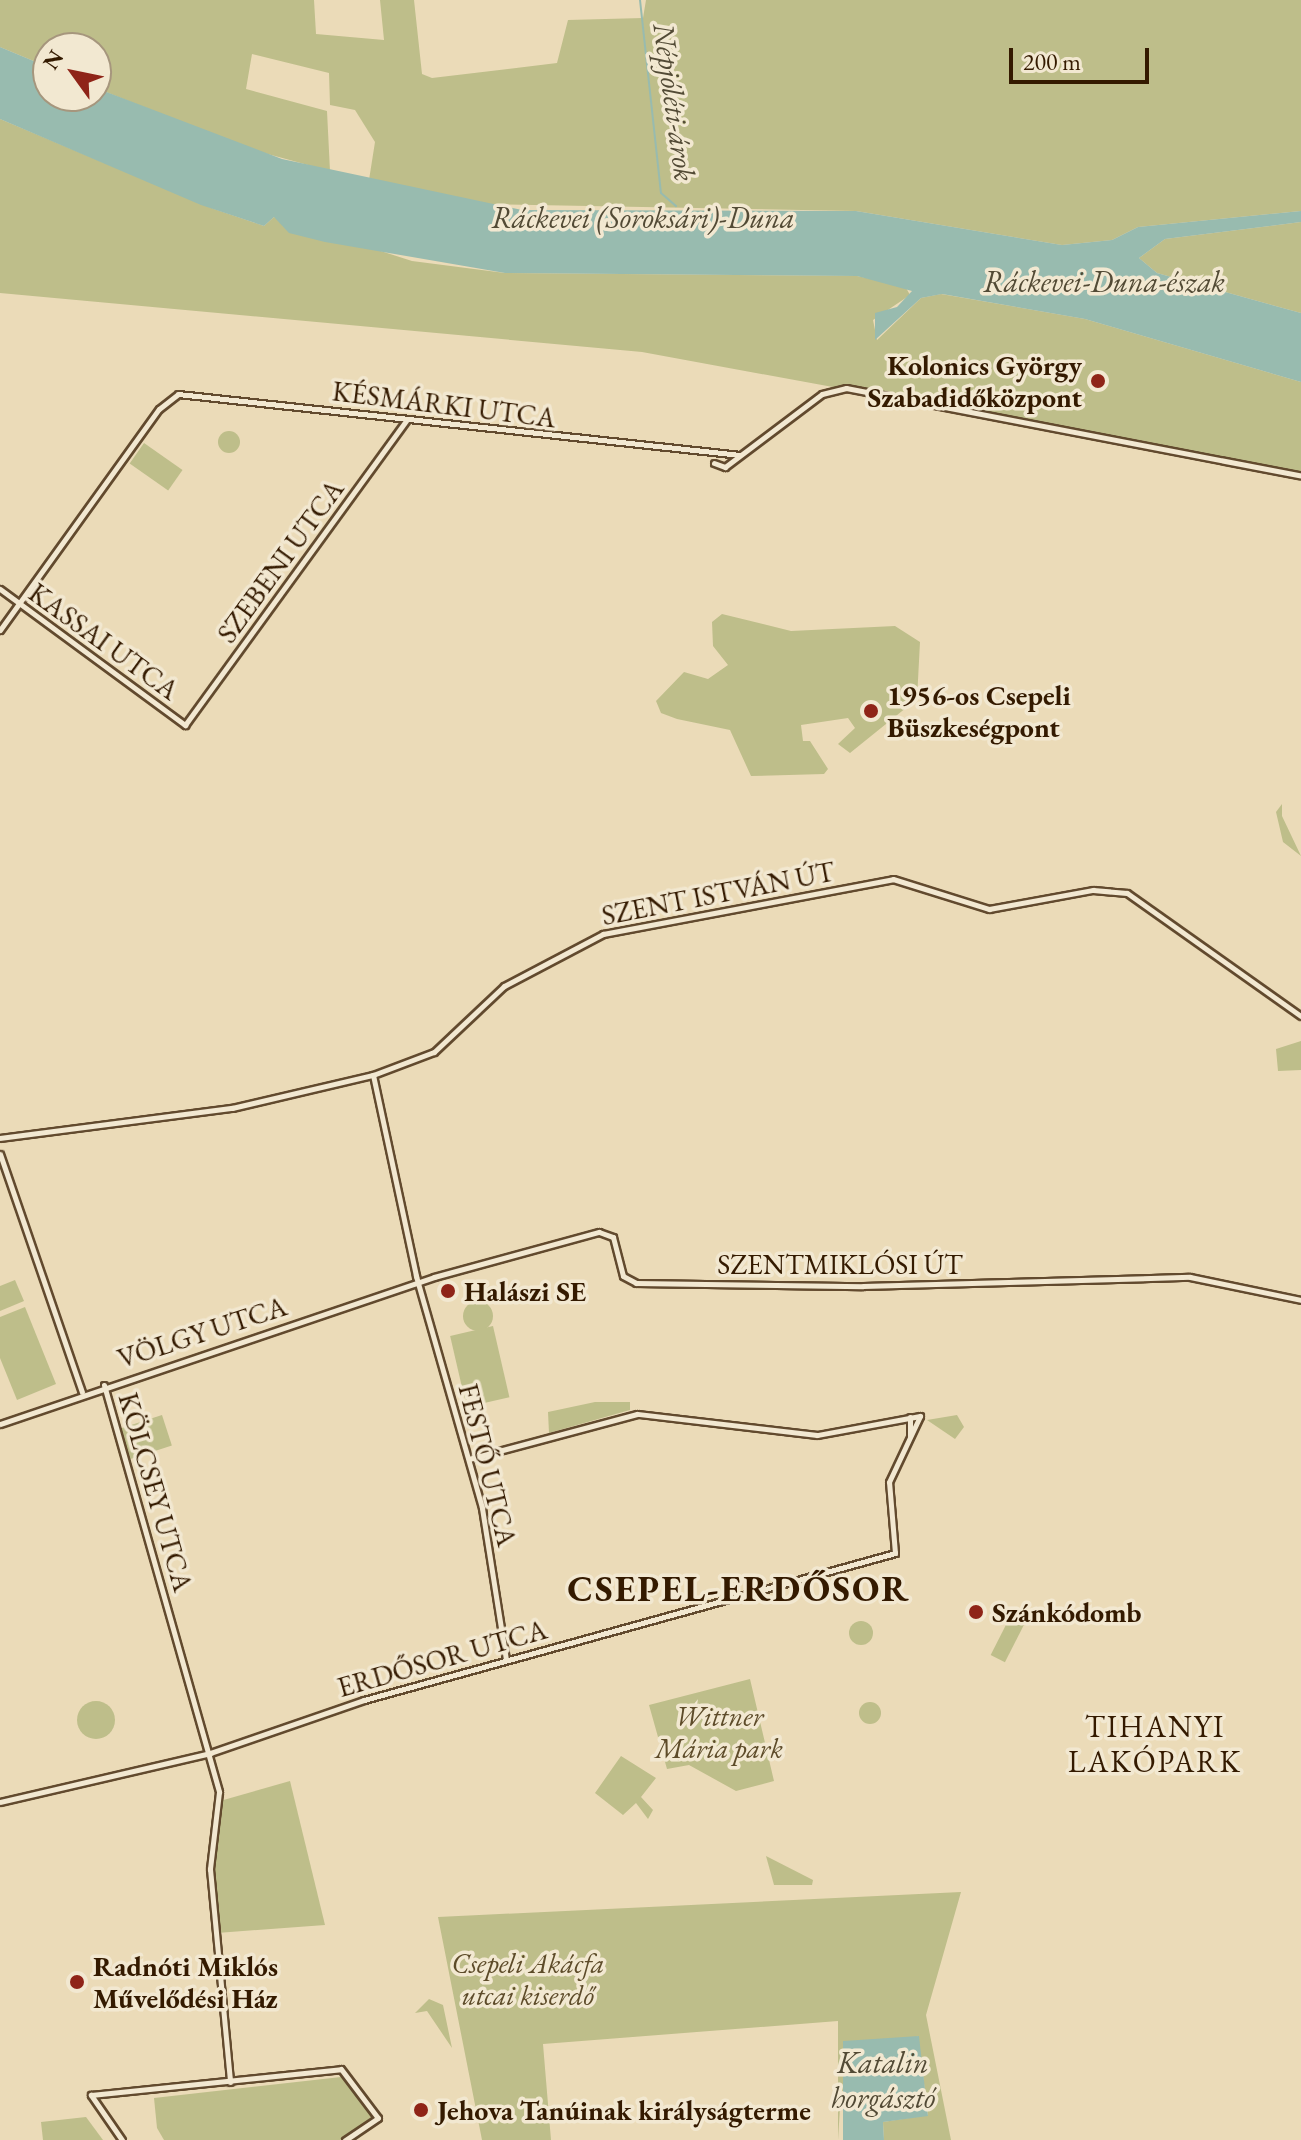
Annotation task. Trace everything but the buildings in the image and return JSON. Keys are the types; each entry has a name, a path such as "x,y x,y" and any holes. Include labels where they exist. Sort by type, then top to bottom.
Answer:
{"street":[{"path":"716,460 726,461 740,455 822,394 860,390 1301,476"},
{"name":"KÉSMÁRKI UTCA","path":"19,603 159,409 178,394 705,455 716,460"},
{"name":"SZEBENI UTCA","path":"185,725 406,421"},
{"path":"716,460 726,461"},
{"name":"KASSAI UTCA","path":"0,589 185,725"},
{"path":"0,630 19,603"},
{"name":"SZENT ISTVÁN ÚT","path":"0,1138 232,1108 373,1075 434,1052 504,986 603,934 893,879 989,909 1093,890 1127,893 1301,1016"},
{"name":"FESTŐ UTCA","path":"373,1075 418,1283 469,1459 506,1659"},
{"path":"0,1154 82,1392"},
{"name":"SZENTMIKLÓSI ÚT","path":"418,1283 599,1232 613,1237 624,1279 636,1283 1190,1277 1301,1300"},
{"name":"VÖLGY UTCA","path":"0,1424 82,1392 418,1283"},
{"name":"KÖLCSEY UTCA","path":"104,1385 210,1753"},
{"path":"469,1459 637,1414 817,1435 920,1416 910,1437"},
{"path":"910,1417 910,1437"},
{"name":"ERDŐSOR UTCA","path":"0,1802 210,1753 506,1659 895,1553 889,1482 910,1437"},
{"path":"210,1753 220,1801 210,1854 230,2082"},
{"path":"122,2140 91,2095 341,2069 378,2118 345,2140"}],"green space":[{"path":"0,0 314,0 316,34 384,40 380,0 414,0 422,74 432,78 557,63 568,20 643,18 646,0 1301,0 1301,211 1138,227 1112,240 1062,245 856,211 480,204 369,180 375,142 355,110 330,105 329,73 252,54 246,89 327,111 330,171 246,148 112,94 112,32 32,32 32,60 0,47"},
{"path":"0,119 214,209 264,226 274,217 412,261 505,273 857,276 905,286 910,295 873,320 877,340 921,298 941,294 1085,319 1301,382 1301,473 642,352 0,293"},
{"path":"1301,222 1301,313 1157,273 1139,258 1165,239"},
{"path":"225,431 233,431 240,442 233,453 225,453 218,446 218,438"},
{"path":"144,443 183,470 168,490 130,463"},
{"path":"722,614 791,631 895,626 920,642 917,699 850,753 838,744 855,728 848,718 801,725 803,741 810,741 828,769 824,774 751,776 730,730 661,713 656,701 684,672 708,679 728,665 713,646 712,622"},
{"path":"1282,804 1282,816 1301,856 1283,842 1276,812"},
{"path":"1301,1041 1301,1070 1278,1071 1276,1049"},
{"path":"15,1280 24,1301 0,1311 0,1286"},
{"path":"478,1301 489,1305 493,1316 489,1327 478,1331 467,1327 463,1316 467,1305"},
{"path":"25,1307 56,1384 17,1400 0,1358 0,1317"},
{"path":"493,1326 509,1397 467,1407 450,1336"},
{"path":"595,1402 630,1402 630,1410 549,1433 548,1412"},
{"path":"162,1415 172,1445 127,1460 117,1430"},
{"path":"957,1415 964,1427 955,1439 927,1420"},
{"path":"1012,1613 1026,1620 1005,1662 991,1655"},
{"path":"861,1621 872,1628 873,1633 866,1644 861,1645 850,1638 849,1633 856,1622"},
{"name":"Wittner Mária park","path":"750,1679 774,1781 736,1791 689,1765 667,1769 649,1705"},
{"path":"96,1701 110,1706 115,1720 110,1734 96,1739 82,1734 77,1720 82,1706"},
{"path":"866,1702 874,1702 881,1713 874,1724 866,1724 859,1717 859,1709"},
{"path":"621,1756 656,1778 641,1797 653,1810 648,1819 636,1803 623,1815 595,1793"},
{"path":"290,1781 325,1925 217,1933 210,1869 220,1801"},
{"path":"766,1856 813,1880 812,1885 774,1885"},
{"name":"Csepeli Akácfa utcai kiserdő","path":"961,1892 926,2015 951,2140 884,2140 883,2122 928,2115 918,2036 841,2092 838,2140 838,2021 543,2044 551,2140 482,2140 438,1917"},
{"path":"429,1999 443,2005 452,2048 427,2011 415,2013"},
{"path":"341,2077 372,2117 340,2140 164,2140 157,2128 154,2098"},
{"path":"86,2117 103,2140 43,2140 41,2122"}],"water":[{"name":"Ráckevei-Duna-észak","path":"0,47 32,60 32,112 112,112 112,94 282,159 522,210 856,211 1062,245 1112,240 1138,227 1301,211 1301,222 1165,239 1139,258 1157,273 1301,313 1301,382 1085,319 942,294 921,298 875,340 875,313 897,307 912,291 857,276 505,273 325,242 289,233 274,217 264,226 201,205 0,119"},
{"name":"Katalin horgásztó","path":"919,2036 928,2116 883,2122 884,2140 843,2140 843,2041"}],"waterway":[{"name":"Népjóléti-árok","path":"640,0 661,193 676,206"}],"place":[{"name":"Kolonics György Szabadidőközpont","path":"1098,381"},
{"name":"1956-os Csepeli Büszkeségpont","path":"871,711"},
{"name":"Halászi SE","path":"448,1291"},
{"name":"Szánkódomb","path":"976,1612"},
{"name":"Radnóti Miklós Művelődési Ház","path":"77,1982"},
{"name":"Jehova Tanúinak királyságterme","path":"421,2110"}],"district":[{"name":"CSEPEL-ERDŐSOR","path":"739,1589"},
{"name":"TIHANYI LAKÓPARK","path":"1155,1744"}],"water label":[{"name":"Ráckevei (Soroksári)-Duna","path":"643,218"}]}
